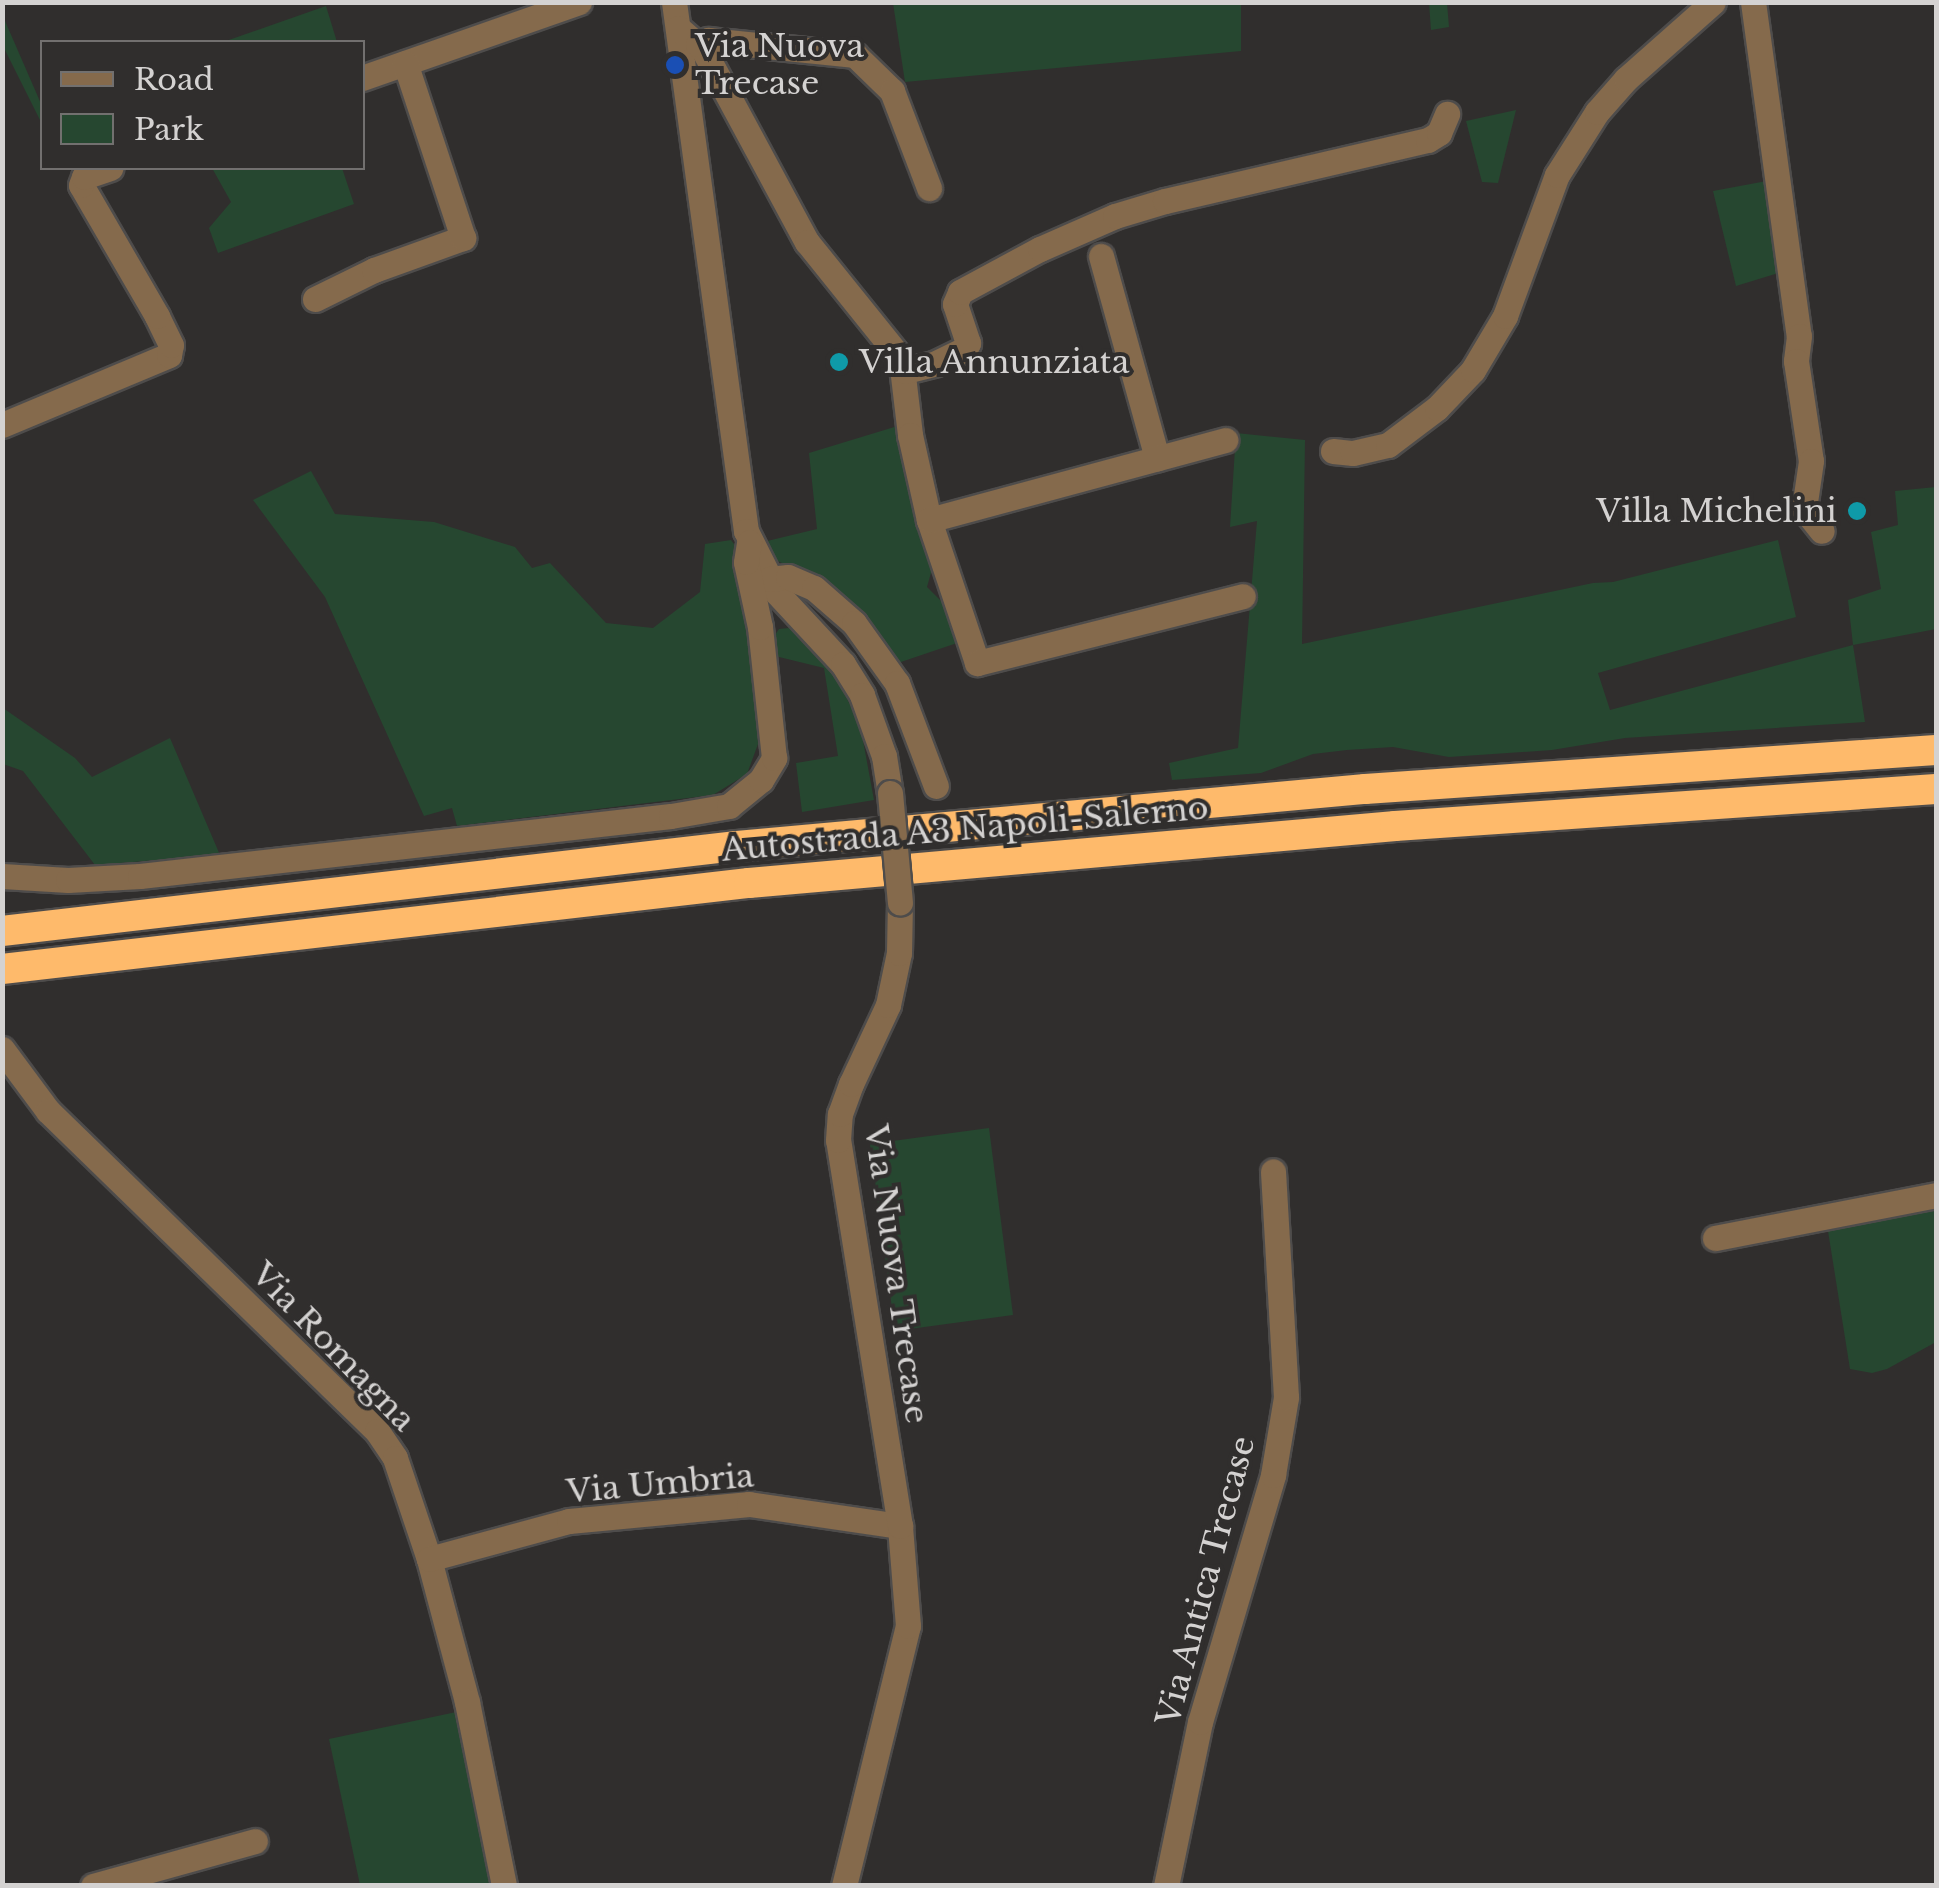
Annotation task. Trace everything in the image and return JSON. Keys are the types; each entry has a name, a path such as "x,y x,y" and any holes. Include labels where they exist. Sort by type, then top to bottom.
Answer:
{"highway":[{"name":"Autostrada A3 Napoli-Salerno","path":"2,930 814,839 1366,790 1936,750"},
{"name":"Autostrada A3 Napoli-Salerno","path":"2,969 749,882 1396,826 1936,789"}],"street":[{"path":"365,77 579,2"},
{"path":"1332,450 1353,453 1388,445 1437,408 1472,370 1505,316 1556,175 1626,79 1713,2"},
{"path":"1753,2 1812,461 1804,509 1822,531"},
{"path":"683,25 708,40 855,55 892,90 929,188"},
{"path":"683,25 807,242 902,358 910,436 929,520 977,663 1243,596"},
{"name":"Via Nuova Trecase","path":"683,25 749,542 778,592 842,664 862,695 884,756 900,903 900,953 888,1005 851,1084 840,1114 838,1140 900,1526 908,1626 844,1886"},
{"path":"315,299 374,270 463,238 405,63"},
{"path":"906,371 936,364 966,349 968,343 956,304 960,292 1040,249 1115,216 1165,201 1428,140 1439,133 1447,114"},
{"path":"2,425 169,355 171,345 157,316 81,185 84,177 104,170"},
{"path":"1100,256 1157,458"},
{"path":"929,520 1225,440"},
{"path":"2,876 68,880 159,874 671,816 728,806 761,780 774,758 758,618 746,562 749,542"},
{"path":"758,618 788,577 814,588 854,623 897,683 936,786"},
{"name":"Via Romagna","path":"2,1049 48,1111 378,1431 395,1458 429,1559 466,1702 504,1886"},
{"name":"Via Antica Trecase","path":"1166,1886 1200,1722 1273,1475 1286,1397 1273,1171"},
{"path":"1715,1238 1936,1195"},
{"name":"Via Umbria","path":"429,1559 569,1521 749,1504 900,1526"},
{"path":"93,1886 256,1840"}],"green space":[{"path":"893,3 1241,3 1241,51 905,82"},
{"path":"1429,3 1447,3 1449,27 1431,30"},
{"path":"326,6 336,40 229,40"},
{"path":"2,14 40,101 40,120 3,46"},
{"path":"1516,110 1498,183 1482,182 1466,121"},
{"path":"213,170 343,170 354,204 218,253 209,228 231,202"},
{"path":"1772,180 1785,271 1736,286 1713,191"},
{"path":"901,425 934,562 927,587 950,610 963,641 895,664 824,582 771,558 763,542 817,529 809,453"},
{"path":"1236,433 1305,440 1302,644 1613,582 1778,540 1796,617 1598,673 1610,710 1853,645 1865,722 1625,738 1552,750 1449,757 1393,747 1347,750 1313,754 1261,773 1172,780 1169,763 1238,748 1257,521 1230,527"},
{"path":"311,471 335,514 434,522 515,547 532,568 550,563 606,623 653,628 700,592 705,544 731,540 740,552 757,720 758,744 747,774 713,795 457,826 452,808 424,816 325,597 253,500"},
{"path":"1936,487 1936,629 1853,645 1848,600 1881,589 1871,532 1898,525 1895,491"},
{"path":"789,628 837,679 860,724 874,800 802,812 796,763 838,756 824,668 775,656 775,635 779,629"},
{"path":"3,708 75,758 92,777 170,738 220,855 95,865 23,771 3,764"},
{"path":"989,1128 1013,1315 895,1331 870,1144"},
{"path":"1936,1205 1936,1342 1887,1369 1872,1373 1850,1369 1828,1231 1836,1223"},
{"path":"461,1711 498,1885 360,1885 329,1739"}],"place":[{"name":"Via Nuova Trecase","path":"675,65"},
{"name":"Villa Annunziata","path":"839,362"},
{"name":"Villa Michelini","path":"1857,511"}]}
